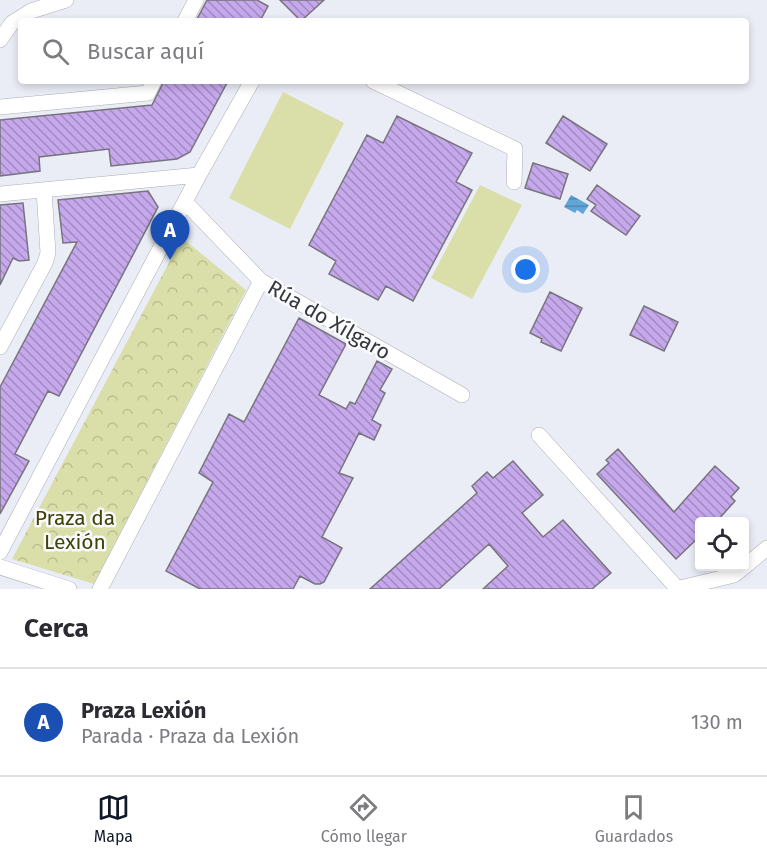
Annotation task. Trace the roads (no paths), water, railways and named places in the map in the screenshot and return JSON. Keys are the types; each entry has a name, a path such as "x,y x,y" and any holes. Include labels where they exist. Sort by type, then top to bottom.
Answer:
{"street":[{"path":"20,18 31,11 66,0"},
{"path":"187,18 196,0"},
{"path":"0,40 12,23 18,19"},
{"path":"0,108 148,93 152,84"},
{"path":"0,552 199,175 250,84"},
{"path":"379,84 515,149 514,182"},
{"path":"0,194 199,175"},
{"path":"0,347 48,253 44,190"},
{"name":"Rúa do Xílgaro","path":"185,202 261,281 462,395"},
{"path":"100,589 261,281"},
{"path":"540,435 676,589 734,575 767,548"},
{"path":"0,567 69,589"}],"water":[{"path":"571,195 589,205 583,214 577,210 575,213 564,207"}],"place":[{"name":"Praza Lexión","path":"170,260"}],"park label":[{"name":"Praza da Lexión","path":"75,530"}]}
